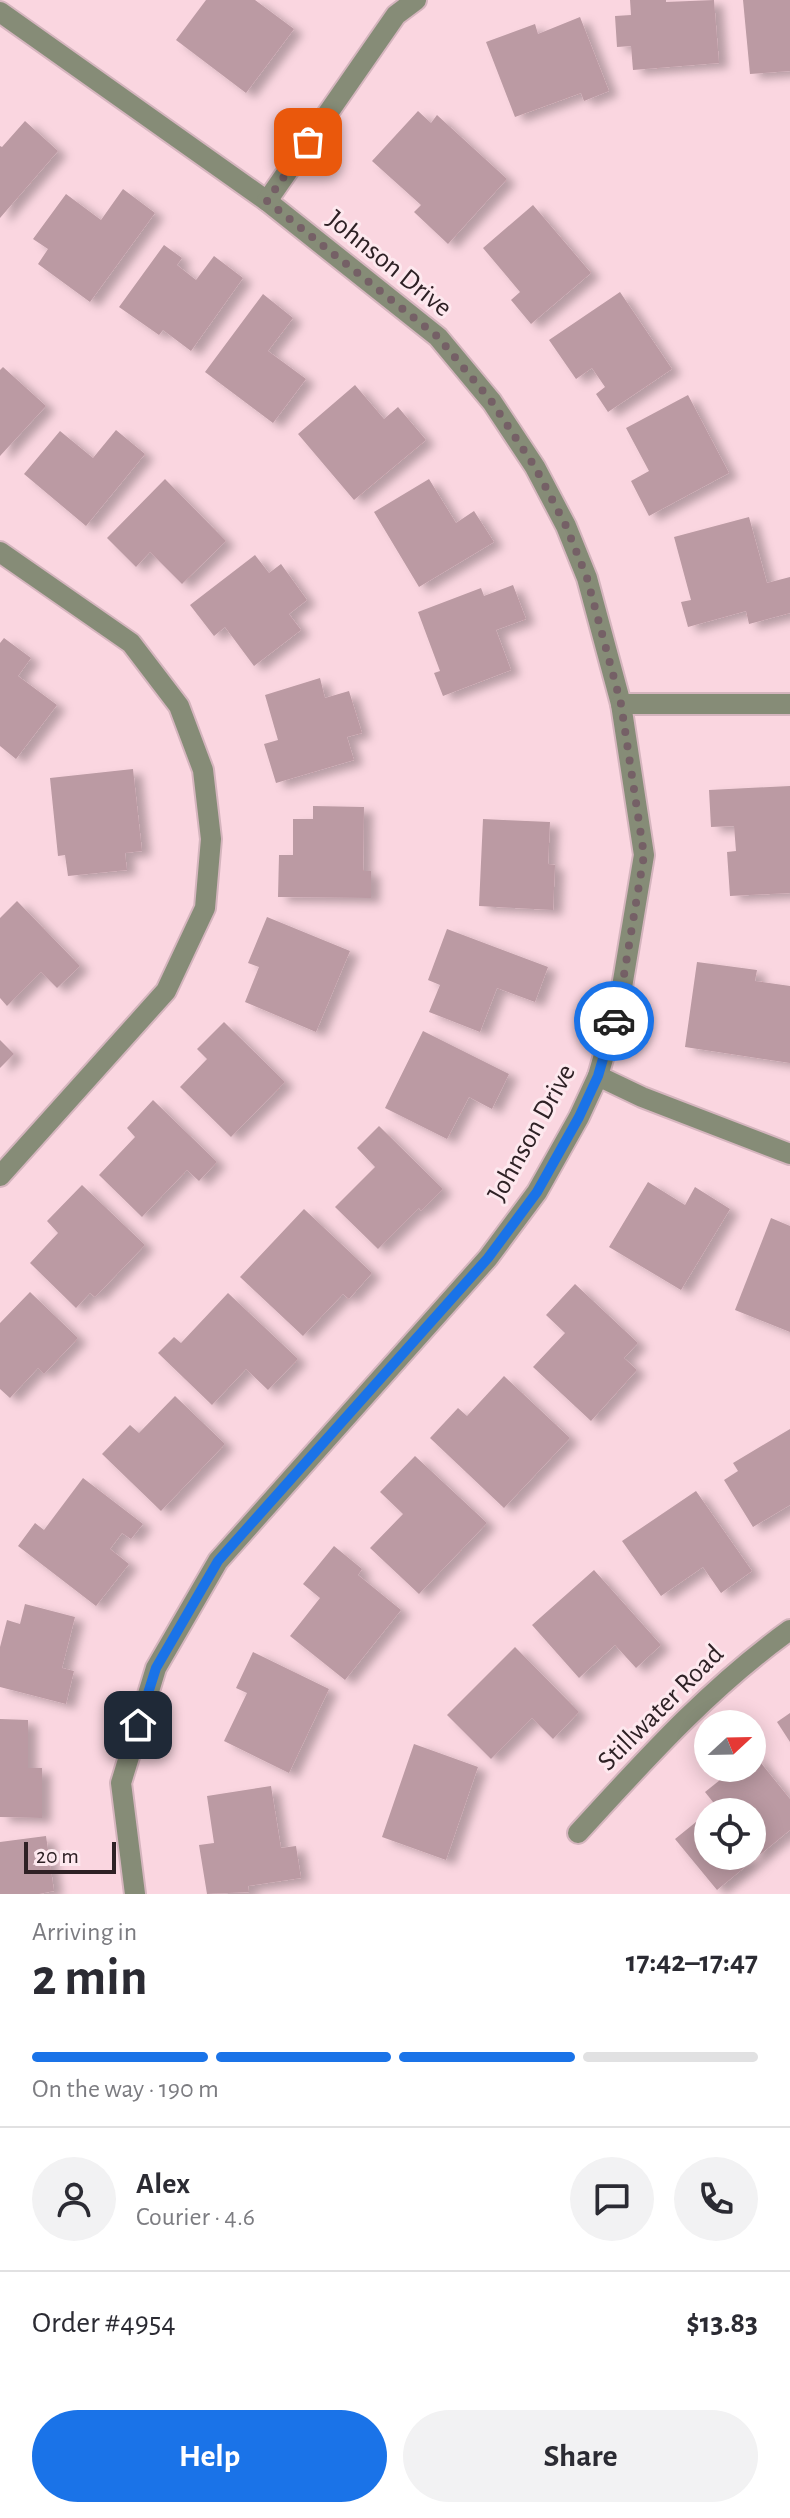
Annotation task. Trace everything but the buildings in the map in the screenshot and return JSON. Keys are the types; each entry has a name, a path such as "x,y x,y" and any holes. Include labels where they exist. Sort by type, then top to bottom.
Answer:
{"street":[{"path":"267,201 396,15 416,0"},
{"name":"Johnson Drive","path":"0,12 267,201 438,337 492,402 535,467 566,526 587,578 621,704 644,855 620,999 598,1076 537,1192 488,1258 218,1561 156,1668 121,1783 135,1894"},
{"path":"0,552 131,643 179,706 203,770 211,839 205,908 166,991 0,1176"},
{"path":"621,704 790,704"},
{"path":"598,1076 642,1097 790,1154"},
{"name":"Stillwater Road","path":"578,1833 674,1728 747,1661 790,1630"}],"way so far":[{"path":"308,142 267,201 438,337 492,402 535,467 566,526 587,578 621,704 644,855 614,1021"}],"route":[{"path":"138,1725 156,1668 218,1561 488,1258 537,1192 598,1076 614,1021"}]}
